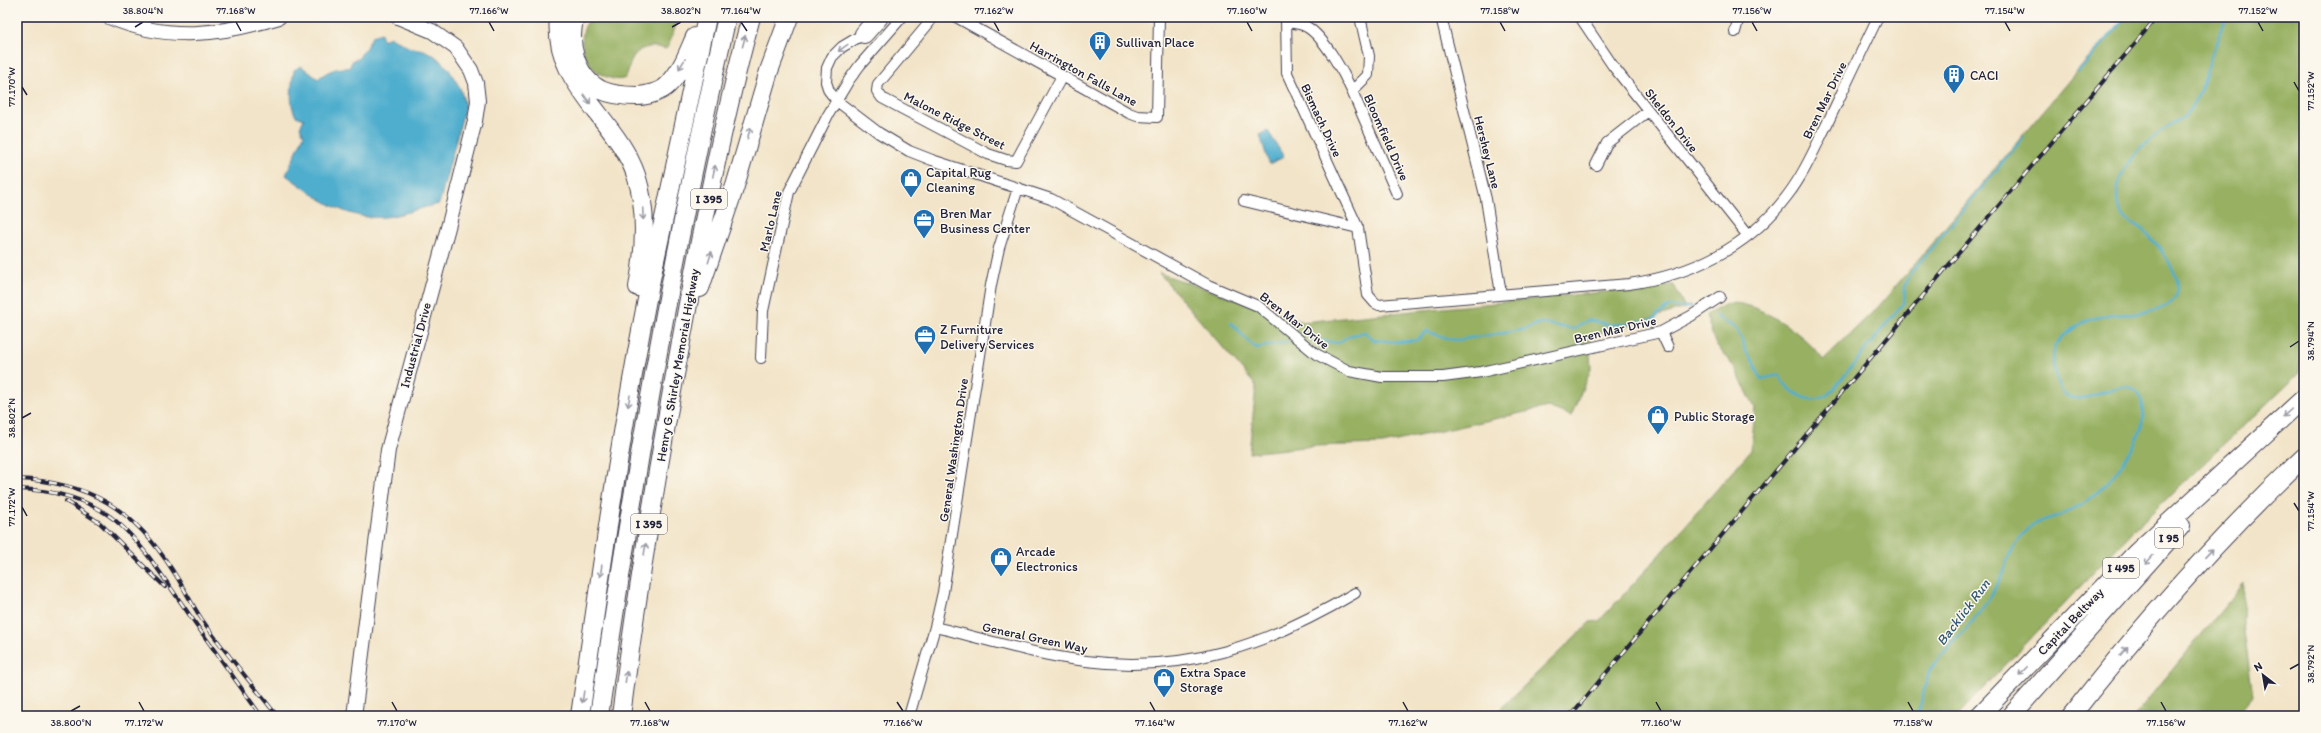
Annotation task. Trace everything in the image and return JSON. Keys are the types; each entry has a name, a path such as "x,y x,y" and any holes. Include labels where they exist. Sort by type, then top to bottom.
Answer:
{"highway":[{"path":"559,17 561,48 566,66 585,98 622,147 635,174 640,192 643,211 642,267 628,344 636,363"},
{"path":"575,17 572,28 573,51 577,63 584,74 600,89 621,96 645,96 667,86 684,62 707,17"},
{"path":"580,716 613,492 651,279 707,17"},
{"path":"598,716 624,546 665,309 727,17"},
{"name":"Henry G. Shirley Memorial Highway","path":"621,716 644,552 682,333 711,186 738,66 751,17"},
{"path":"682,333 735,186 747,139 774,54 789,17"},
{"path":"774,54 795,17"},
{"path":"864,34 879,17"},
{"name":"Capital Beltway","path":"1979,716 2138,551 2304,398"},
{"name":"I 95","path":"2012,716 2069,648 2271,428"},
{"path":"2067,716 2208,554 2301,460"},
{"path":"2071,716 2098,681"}],"street":[{"path":"109,17 144,29 191,34 227,31 280,17"},
{"name":"Industrial Drive","path":"354,716 388,450 450,220 475,121 478,102 476,83 471,70 456,48 432,31 398,17"},
{"name":"Bren Mar Drive","path":"886,17 864,34 842,48 829,62 826,82 829,91 837,101 879,133 909,151 1051,199 1208,285 1258,306 1316,354 1339,367 1366,375 1443,376 1469,374 1661,332 1691,316 1720,297"},
{"path":"837,101 860,65 902,17"},
{"name":"Harrington Falls Lane","path":"956,17 1129,114 1157,117 1159,17"},
{"name":"Bloomfield Drive","path":"1352,91 1368,75 1369,56 1360,17"},
{"name":"Hershey Lane","path":"1440,17 1486,199 1501,294"},
{"name":"Sheldon Drive","path":"1580,17 1600,48 1648,111 1748,236"},
{"path":"1735,32 1739,17"},
{"name":"Bren Mar Drive","path":"1368,295 1375,303 1379,305 1473,302 1501,294 1629,284 1659,278 1687,270 1719,256 1748,236 1780,204 1799,179 1878,17"},
{"name":"Bloomfield Drive","path":"1286,20 1307,26 1314,32 1341,68 1397,194"},
{"name":"Bismach Drive","path":"1286,20 1287,73 1358,228 1368,295"},
{"name":"Malone Ridge Street","path":"929,23 878,84 877,91 882,98 988,154 1006,160 1016,161 1062,76"},
{"name":"Marlo Lane","path":"761,358 763,311 786,201 794,182 837,101"},
{"path":"1596,165 1607,143 1648,111"},
{"name":"General Washington Drive","path":"909,716 935,627 953,538 991,285 999,248 1018,188"},
{"path":"1244,201 1358,228"},
{"path":"1661,332 1668,348"},
{"name":"General Green Way","path":"935,627 1050,656 1085,661 1126,664 1168,662 1216,654 1264,640 1302,623 1355,593"}],"green space":[{"path":"591,17 679,17 668,47 665,49 648,47 636,53 632,59 625,78 619,80 601,74 588,61 584,52 582,43 583,34"},
{"path":"2126,17 2304,17 2304,330 2299,373 2135,529 1957,716 1493,716 1590,622 1599,621 1659,556 1751,450 1755,408 1734,367 1715,343 1706,315 1721,306 1731,303 1742,304 1755,308 1782,322 1807,341 1823,360 1879,306 2071,78"},
{"path":"1159,273 1303,322 1674,285 1685,308 1589,337 1591,369 1571,416 1548,407 1383,444 1313,446 1249,453 1256,386"},
{"path":"2244,583 2243,624 2253,696 2236,716 2134,716"}],"water":[{"path":"381,33 383,40 391,37 408,47 424,50 435,56 448,68 460,88 465,107 439,204 398,215 377,217 348,213 335,207 286,175 304,135 300,127 304,119 296,116 291,100 294,70 301,66 318,79 332,70 349,68 353,60 358,59 368,45 372,36"},
{"path":"1268,131 1284,157 1269,164 1260,135"}],"waterway":[{"path":"2078,73 2126,17"},
{"name":"Backlick Run","path":"1916,716 1932,668 1944,652 1970,625 1984,605 1998,584 2012,551 2019,539 2034,525 2041,521 2074,510 2093,496 2118,469 2130,453 2138,436 2143,419 2142,403 2135,390 2129,387 2122,387 2084,398 2074,398 2064,395 2054,369 2053,358 2059,340 2064,335 2086,321 2105,316 2154,311 2171,303 2176,297 2178,289 2177,280 2162,251 2149,235 2121,214 2117,201 2118,186 2125,168 2138,151 2161,131 2183,117 2193,105 2202,87 2214,47 2226,17"},
{"path":"1716,316 1735,328 1743,341 1745,351 1754,363 1761,379 1779,375 1787,386 1804,398 1817,399 1826,396 1836,386 1904,302 1905,285 1910,274 2024,137"},
{"path":"1311,339 1338,343 1349,336 1365,332 1373,340 1398,342 1417,340 1427,331 1447,339 1457,340 1523,330 1540,323 1575,329 1588,320 1612,325 1652,320 1668,307 1691,307"},
{"path":"1231,323 1250,343 1257,348 1287,342"},
{"path":"1918,711 1926,716"}],"railway":[{"path":"1570,716 2157,17"},
{"path":"17,479 43,481 67,486 88,493 108,503 126,515 158,549 210,631 277,716"},
{"path":"17,489 43,491 82,501 105,513 126,530 152,561 261,716"},
{"path":"66,501 100,523 165,587"}],"place":[{"name":"Sullivan Place","path":"1100,62"},
{"name":"CACI","path":"1954,94"},
{"name":"Capital Rug Cleaning","path":"911,198"},
{"name":"Bren Mar Business Center","path":"924,240"},
{"name":"Z Furniture Delivery Services","path":"925,356"},
{"name":"Public Storage","path":"1658,436"},
{"name":"Arcade Electronics","path":"1001,578"},
{"name":"Extra Space Storage","path":"1164,698"}]}
